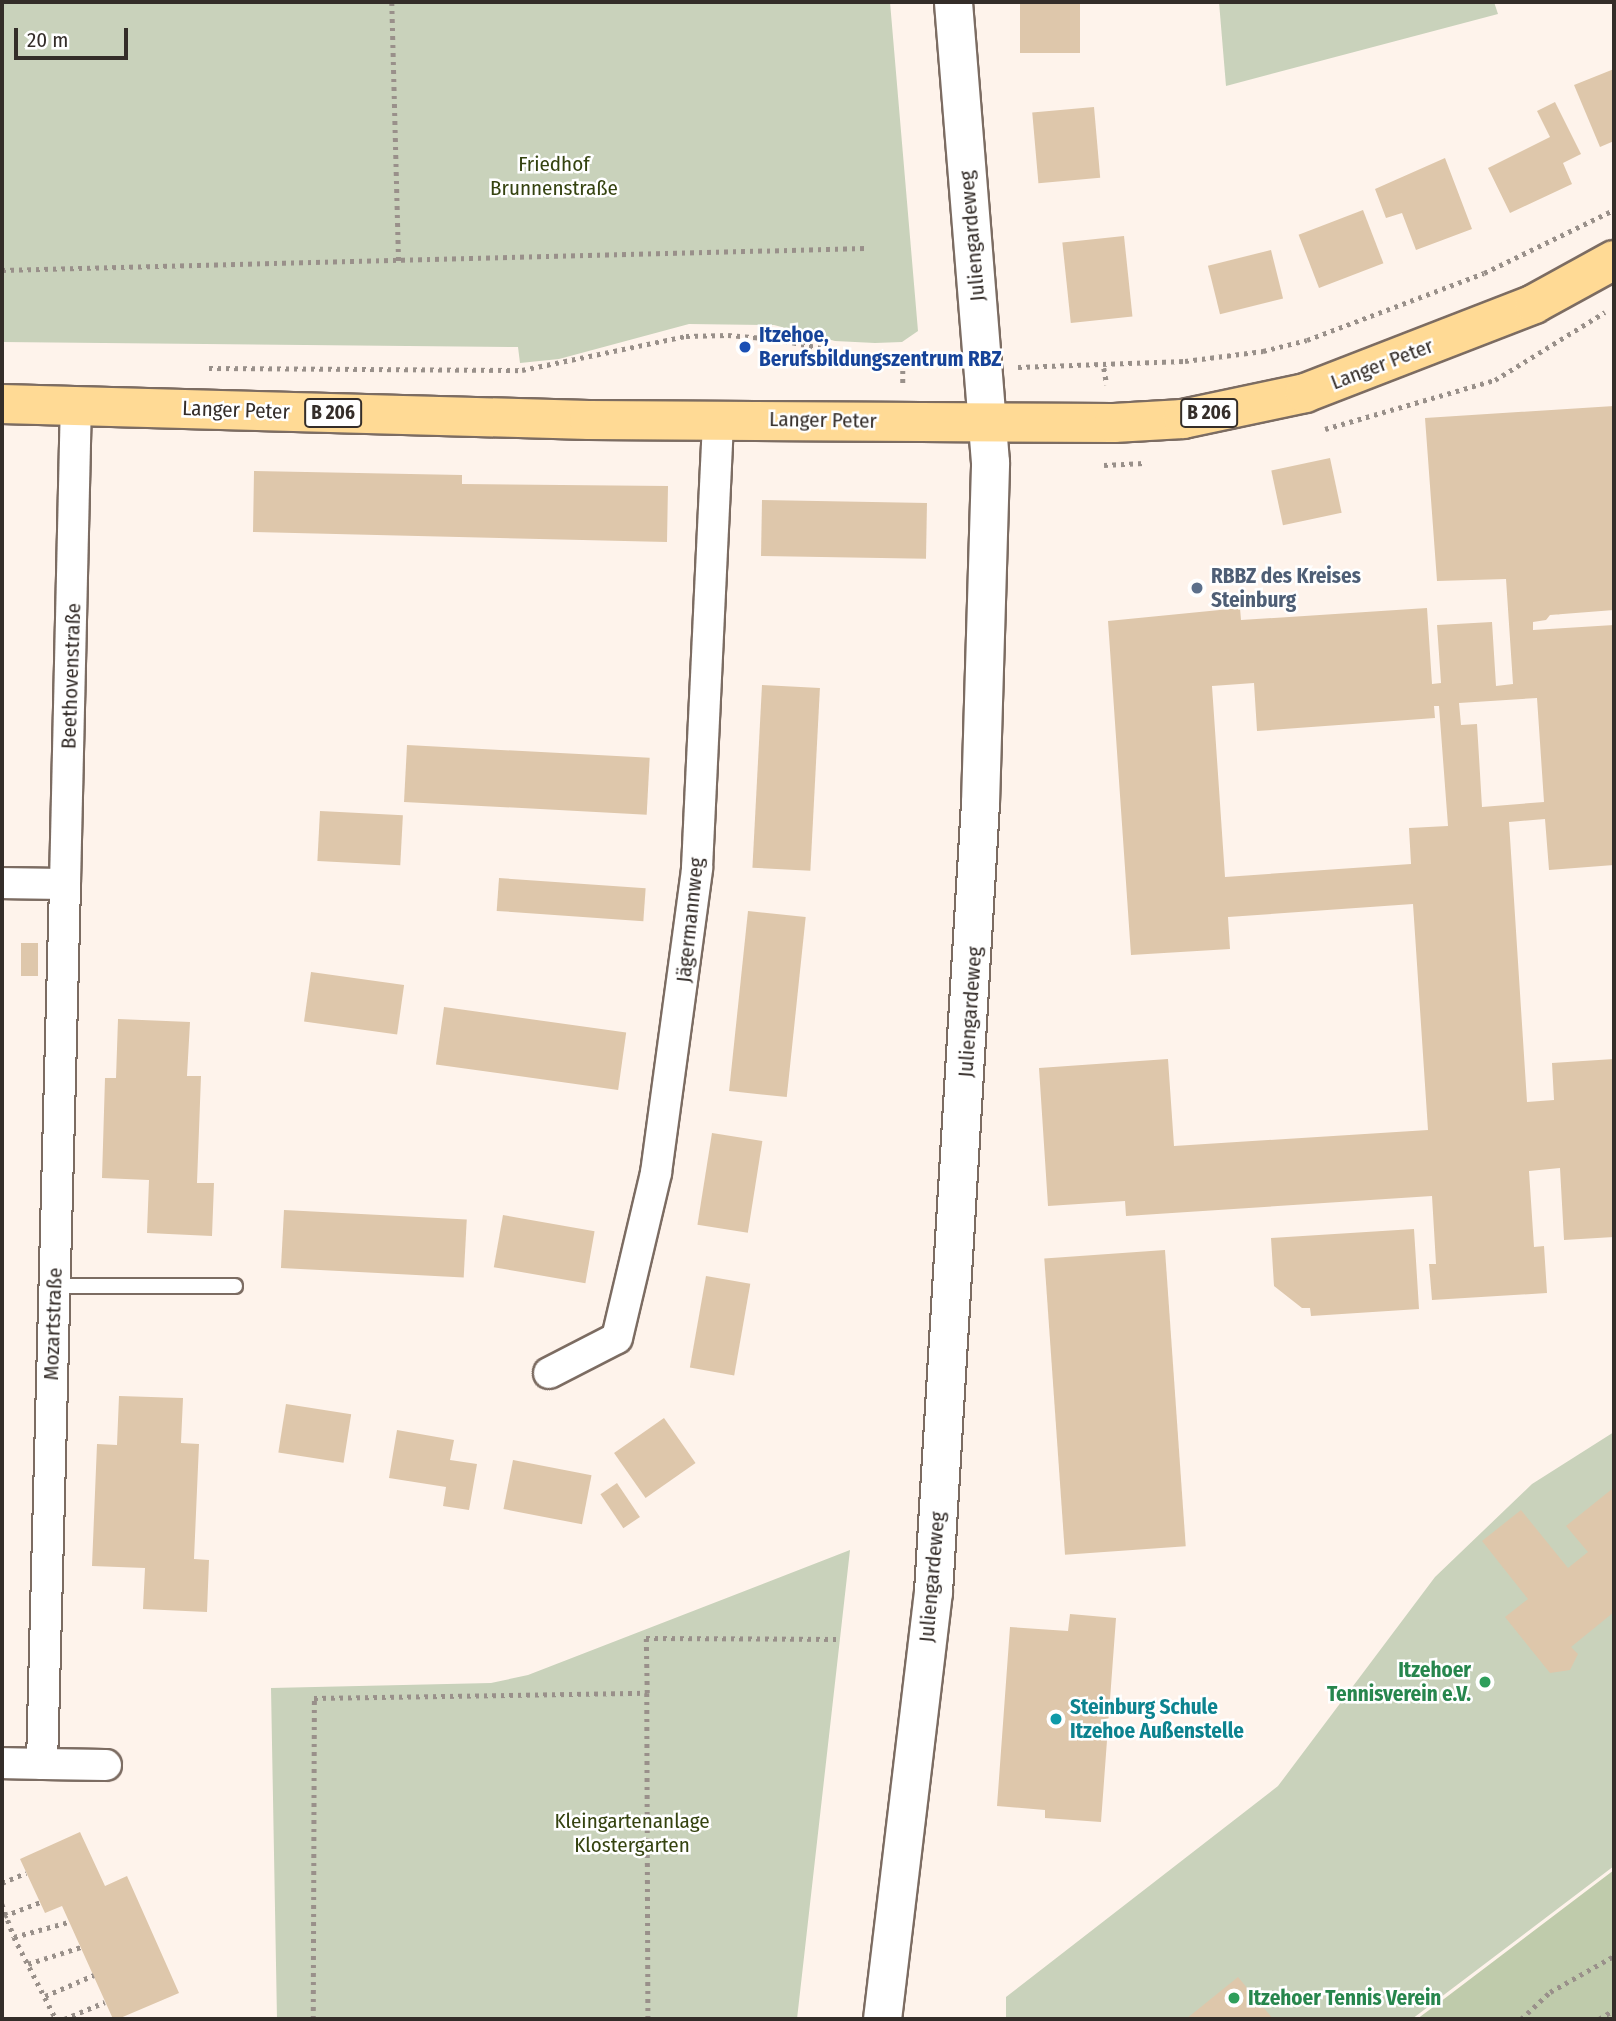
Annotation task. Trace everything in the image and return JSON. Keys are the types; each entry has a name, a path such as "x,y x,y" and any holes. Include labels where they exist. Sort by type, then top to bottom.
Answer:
{"main road":[{"name":"Langer Peter","path":"2,404 589,420 988,422 1183,419 1305,393 1534,304 1614,260"}],"street":[{"name":"Juliengardeweg","path":"882,2019 933,1592 975,929 988,422 953,2"},
{"name":"Beethovenstraße","path":"65,884 76,405"},
{"name":"Jägermannweg","path":"549,1373 617,1338 656,1172 697,868 718,419"},
{"path":"2,883 65,884"},
{"name":"Mozartstraße","path":"42,1764 65,884"},
{"path":"2,1763 106,1765"}],"lane":[{"path":"54,1286 235,1286"}],"path":[{"path":"392,2 399,262"},
{"path":"207,368 522,370 686,336 728,335 886,361 983,367 1114,367 1263,351 1423,299 1614,209"},
{"path":"2,270 399,262 865,248"},
{"path":"648,2019 646,1638 836,1639"},
{"path":"313,2019 314,1698 647,1693"},
{"path":"2,1883 26,1873"},
{"path":"4,1916 40,1902"},
{"path":"2,1904 13,1937 56,2019"},
{"path":"13,1937 69,1922"},
{"path":"28,1964 81,1947"},
{"path":"1521,2019 1550,1992 1614,1956"},
{"path":"45,1996 94,1975"},
{"path":"64,2019 106,2003"},
{"path":"1600,2019 1614,2010"}],"green space":[{"name":"Friedhof Brunnenstraße","path":"2,2 890,2 918,331 902,342 875,343 835,341 774,325 689,324 559,359 520,363 518,347 2,342"},
{"path":"1219,2 1494,2 1498,14 1226,86"},
{"name":"Itzehoer Tennisverein e.V.","path":"1614,1432 1614,1866 1412,2019 1006,2019 1006,1997 1278,1786 1435,1577 1532,1484"},
{"name":"Kleingartenanlage Klostergarten","path":"850,1550 797,2019 277,2019 271,1688 491,1683 528,1675"},
{"path":"1614,1870 1614,2019 1417,2019 1440,2002"}],"building":[{"path":"1020,2 1080,2 1080,53 1020,53"},
{"path":"1614,69 1614,141 1600,147 1574,85"},
{"path":"1555,102 1581,154 1563,163 1572,184 1510,213 1488,168 1550,137 1537,111"},
{"path":"1094,107 1100,178 1038,183 1032,112"},
{"path":"1445,158 1472,229 1416,250 1402,213 1386,218 1375,189"},
{"path":"1363,210 1383,263 1319,288 1299,235"},
{"path":"1124,236 1132,317 1071,323 1062,242"},
{"path":"1271,250 1283,299 1220,314 1208,266"},
{"path":"1614,406 1614,610 1550,615 1546,620 1533,622 1533,630 1614,625 1614,865 1549,870 1545,819 1509,822 1527,1102 1554,1100 1552,1063 1614,1059 1614,1237 1564,1240 1560,1168 1529,1171 1534,1247 1544,1246 1547,1293 1432,1300 1429,1264 1436,1264 1432,1196 1126,1216 1125,1201 1048,1206 1039,1068 1168,1059 1174,1146 1428,1130 1413,904 1228,917 1230,949 1131,955 1108,621 1240,608 1241,620 1427,608 1432,684 1441,683 1437,625 1492,622 1496,686 1513,684 1506,579 1437,581 1425,418","holes":["1254,683 1257,731 1435,718 1434,706 1439,706 1448,826 1409,828 1411,864 1225,877 1212,686","1537,698 1544,802 1482,807 1477,724 1461,725 1459,703"]},
{"path":"1330,458 1342,513 1283,525 1271,470"},
{"path":"254,471 462,475 462,484 668,486 667,542 253,532"},
{"path":"762,500 927,503 926,559 761,556"},
{"path":"762,685 820,688 810,871 752,868"},
{"path":"407,745 650,758 647,815 404,802"},
{"path":"320,811 403,815 400,865 317,861"},
{"path":"499,878 646,888 643,921 497,911"},
{"path":"748,911 806,917 787,1097 729,1091"},
{"path":"21,943 38,943 38,976 21,976"},
{"path":"311,972 404,985 397,1035 304,1022"},
{"path":"444,1007 626,1033 618,1090 436,1064"},
{"path":"118,1019 190,1022 187,1076 201,1076 197,1183 214,1183 212,1236 147,1233 149,1180 102,1178 105,1078 116,1078"},
{"path":"712,1133 762,1141 748,1233 697,1225"},
{"path":"284,1210 467,1220 464,1277 281,1268"},
{"path":"503,1215 595,1231 585,1283 494,1267"},
{"path":"1414,1229 1419,1309 1311,1316 1310,1308 1302,1308 1274,1286 1271,1238"},
{"path":"1165,1250 1186,1546 1065,1555 1044,1258"},
{"path":"706,1276 750,1284 734,1375 690,1368"},
{"path":"119,1396 183,1398 181,1443 199,1444 194,1559 209,1560 207,1612 143,1609 145,1568 92,1566 97,1444 117,1445"},
{"path":"286,1404 351,1414 344,1463 278,1452"},
{"path":"664,1418 696,1463 646,1498 614,1453"},
{"path":"397,1430 454,1440 450,1460 477,1464 469,1510 443,1506 446,1487 389,1478"},
{"path":"513,1460 592,1475 582,1524 503,1509"},
{"path":"617,1483 640,1517 623,1528 600,1494"},
{"path":"1612,1489 1614,1612 1571,1647 1578,1654 1570,1670 1550,1673 1505,1617 1528,1599 1482,1541 1521,1510 1568,1568 1588,1552 1566,1526"},
{"name":"Steinburg Schule Itzehoe Außenstelle","path":"1070,1614 1116,1618 1101,1822 1045,1818 1045,1810 997,1806 1010,1627 1068,1631"},
{"path":"80,1832 105,1886 127,1876 179,1993 118,2019 113,2019 62,1906 45,1913 20,1859"},
{"name":"Itzehoer Tennis Verein","path":"1238,1977 1273,2019 1186,2019"}],"place":[{"name":"Itzehoe, Berufsbildungszentrum RBZ","path":"745,347"},
{"name":"RBBZ des Kreises Steinburg","path":"1197,588"},
{"name":"Itzehoer Tennisverein e.V.","path":"1485,1682"},
{"name":"Steinburg Schule Itzehoe Außenstelle","path":"1056,1719"},
{"name":"Itzehoer Tennis Verein","path":"1234,1998"}]}
